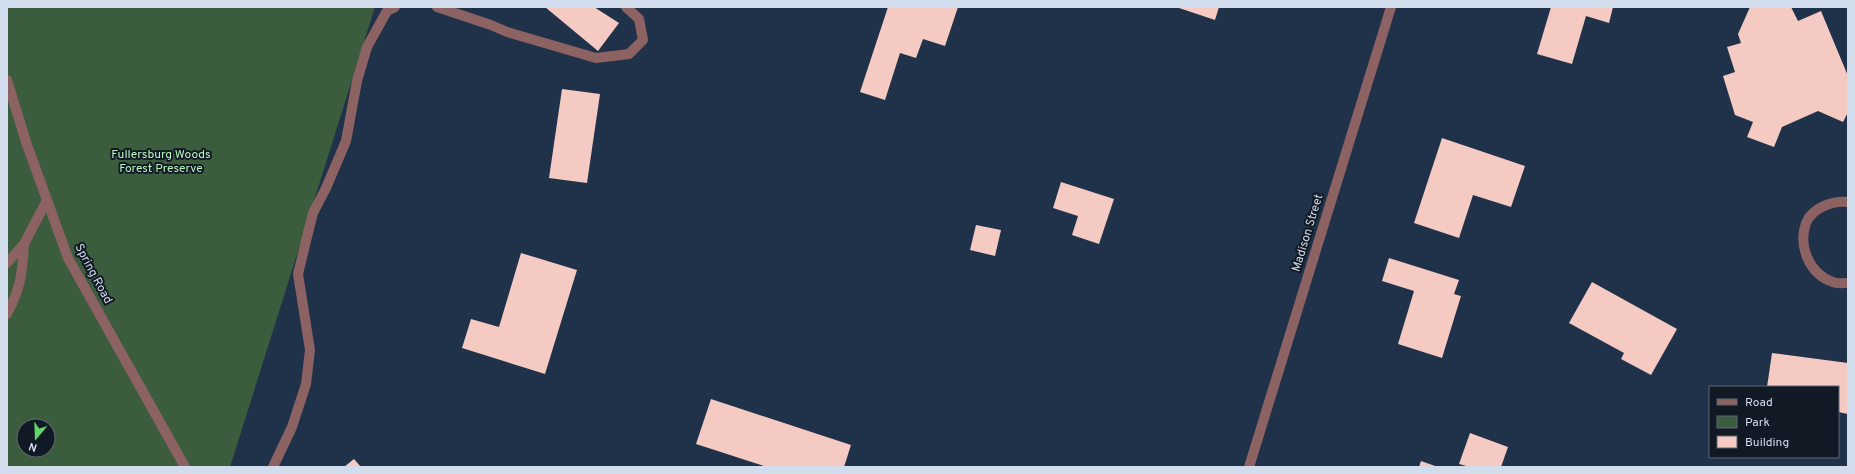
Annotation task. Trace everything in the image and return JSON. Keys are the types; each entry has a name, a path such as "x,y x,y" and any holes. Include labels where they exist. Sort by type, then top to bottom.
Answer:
{"street":[{"path":"273,467 292,427 306,384 310,350 298,274 313,214 346,141 357,81 367,48 387,11 395,7"},
{"path":"437,7 508,32 596,58 628,54 643,40 639,19 626,7"},
{"name":"Madison Street","path":"1249,467 1391,7"},
{"name":"Spring Road","path":"7,80 26,142 68,258 185,467"},
{"path":"7,263 24,244 47,200"},
{"path":"1848,202 1830,204 1817,210 1806,223 1804,237 1805,252 1810,265 1820,275 1833,282 1848,283"},
{"path":"7,314 22,278 24,244"}],"green space":[{"name":"Fullersburg Woods Forest Preserve","path":"7,7 375,7 230,467 7,467"}],"building":[{"path":"545,7 594,7 619,23 598,51"},
{"path":"888,7 958,7 945,46 923,39 916,58 900,53 885,100 860,92"},
{"path":"1176,7 1219,7 1215,20"},
{"path":"1551,7 1613,7 1609,23 1586,16 1572,64 1537,54"},
{"path":"1750,7 1791,7 1798,21 1821,11 1848,76 1848,112 1843,122 1818,111 1782,127 1774,147 1747,137 1753,122 1735,115 1723,76 1735,72 1727,47 1741,43 1738,34"},
{"path":"562,89 600,94 587,183 549,178"},
{"path":"1442,138 1525,166 1511,207 1473,195 1459,238 1414,223"},
{"path":"1061,182 1114,199 1099,244 1072,235 1078,216 1053,208"},
{"path":"976,225 1001,230 995,256 970,250"},
{"path":"521,253 577,270 545,374 462,348 471,319 499,327"},
{"path":"1389,258 1459,280 1454,294 1461,296 1442,358 1398,344 1414,291 1382,281"},
{"path":"1592,282 1677,329 1651,375 1621,359 1624,353 1569,323"},
{"path":"1772,353 1848,363 1848,414 1839,412 1839,386 1767,386"},
{"path":"711,399 851,445 844,467 767,467 696,444"},
{"path":"1470,433 1508,447 1501,467 1470,467 1459,464"},
{"path":"354,459 361,467 344,467"},
{"path":"1421,461 1438,467 1419,467"}]}
